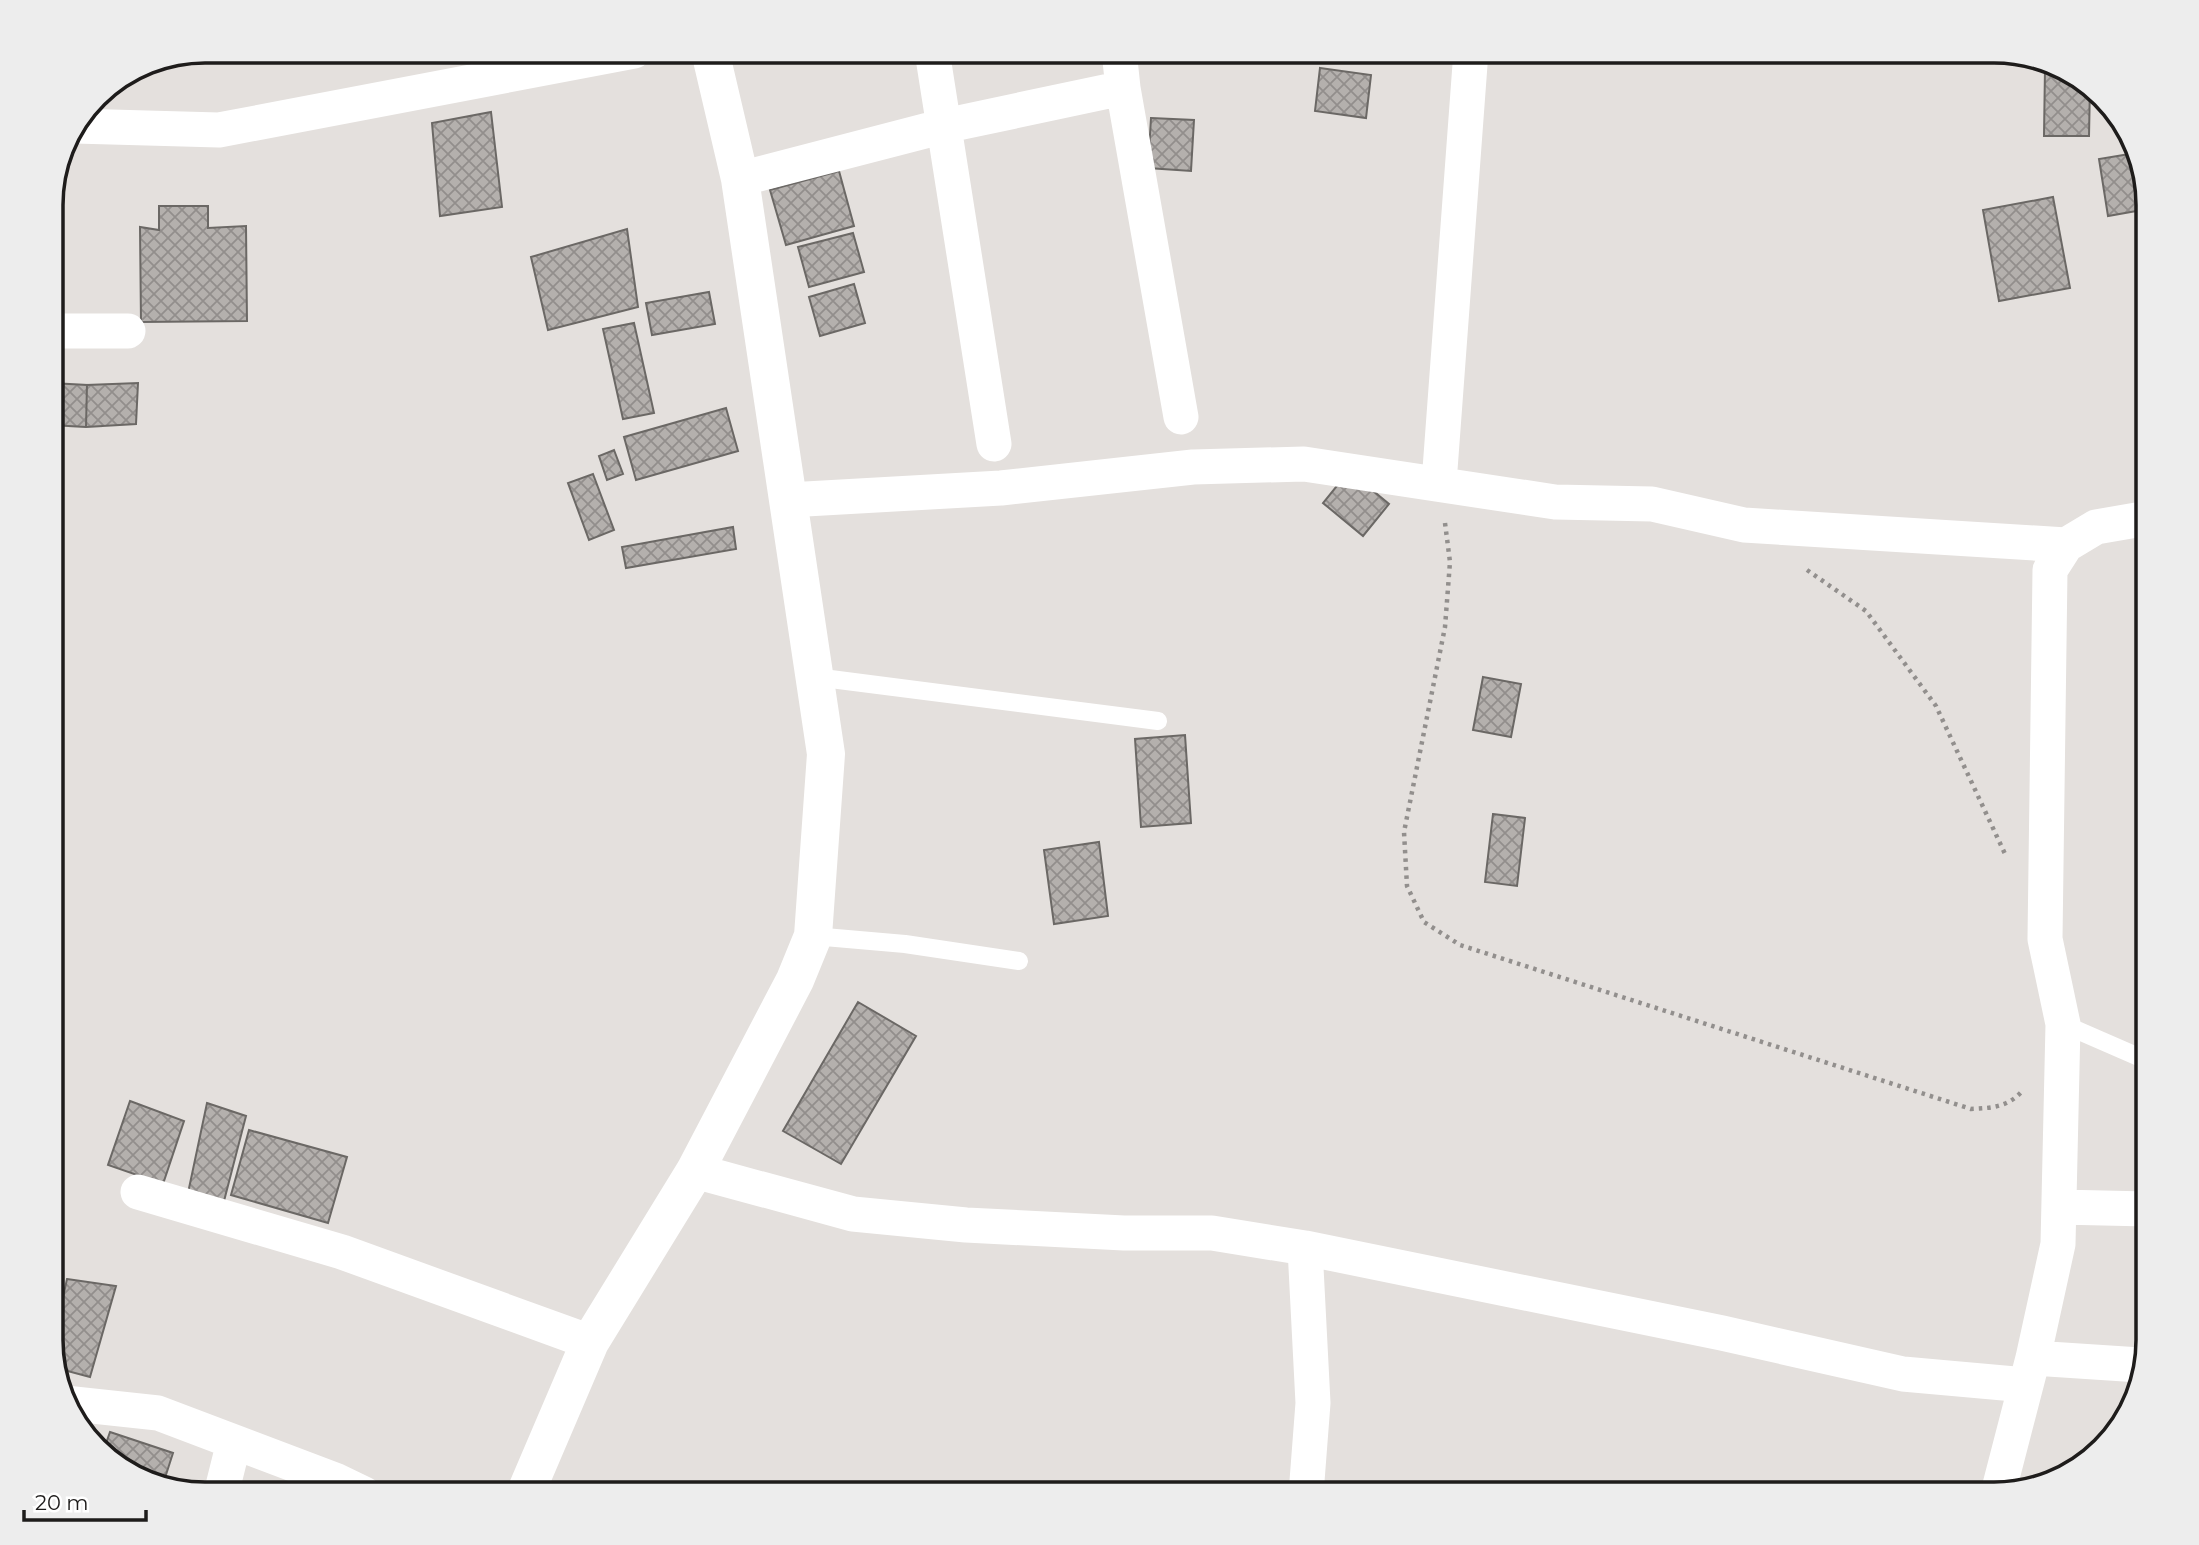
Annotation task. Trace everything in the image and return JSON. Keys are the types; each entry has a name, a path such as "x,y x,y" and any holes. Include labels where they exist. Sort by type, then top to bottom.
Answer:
{"street":[{"path":"87,126 219,130 571,63"},
{"path":"530,1482 590,1342 695,1171 795,980 813,936 826,754 740,179 713,63"},
{"path":"934,63 994,444"},
{"path":"1120,63 1181,417"},
{"path":"1439,483 1470,63"},
{"path":"740,179 944,126 1123,88"},
{"path":"63,331 128,331"},
{"path":"788,500 1001,488 1193,467 1304,464 1555,502 1652,504 1744,525 2066,545"},
{"path":"2001,1482 2030,1372 2058,1244 2063,1024 2045,939 2050,570 2066,545 2096,527 2136,520"},
{"path":"695,1171 853,1214 1124,1233 1212,1233 1304,1248 1722,1332 1903,1374 2030,1372 2134,1365"},
{"path":"138,1192 342,1252 590,1342"},
{"path":"2059,1207 2136,1209"},
{"path":"1304,1248 1313,1403 1307,1482"},
{"path":"79,1404 158,1413 338,1482"},
{"path":"224,1482 234,1442"}],"lane":[{"path":"815,677 1158,721"},
{"path":"813,936 905,944 1019,961"},
{"path":"2063,1024 2136,1056"}],"path":[{"path":"1439,483 1450,562 1445,627 1404,832 1407,886 1424,922 1460,945 1971,1108 1995,1108 2015,1100 2026,1087"},
{"path":"1799,564 1866,611 1936,706 2011,865"}],"building":[{"path":"1320,68 1371,75 1366,118 1315,111"},
{"path":"2045,73 2073,87 2090,101 2089,136 2044,136"},
{"path":"491,112 502,207 440,216 432,123"},
{"path":"1151,118 1194,120 1191,171 1148,168"},
{"path":"2126,155 2135,186 2136,211 2108,216 2099,159"},
{"path":"839,171 854,226 786,245 770,190"},
{"path":"2053,197 2070,288 1999,301 1983,210"},
{"path":"159,206 208,206 208,228 246,226 247,321 141,322 140,227 159,230"},
{"path":"627,229 638,307 548,330 531,257"},
{"path":"853,233 864,272 809,287 798,247"},
{"path":"854,284 865,323 820,336 809,297"},
{"path":"709,292 715,324 652,335 646,303"},
{"path":"634,323 654,413 623,419 603,329"},
{"path":"138,383 136,424 86,427 87,385"},
{"path":"63,384 87,385 86,427 63,426"},
{"path":"726,408 738,451 636,480 624,437"},
{"path":"614,450 623,474 607,480 599,456"},
{"path":"1349,471 1389,504 1363,536 1323,503"},
{"path":"593,474 614,530 589,540 568,483"},
{"path":"733,527 736,549 626,568 622,547"},
{"path":"1483,677 1521,684 1511,737 1473,730"},
{"path":"1185,735 1191,823 1141,827 1135,739"},
{"path":"1493,814 1525,818 1517,886 1485,882"},
{"path":"1099,842 1108,916 1054,924 1044,850"},
{"path":"858,1002 916,1036 841,1164 783,1131"},
{"path":"130,1101 184,1121 163,1184 108,1165"},
{"path":"207,1103 246,1116 224,1201 188,1193"},
{"path":"249,1130 347,1157 328,1223 231,1195"},
{"path":"67,1279 116,1286 90,1377 67,1371 63,1349 63,1297"},
{"path":"110,1432 173,1453 166,1476 134,1463 106,1442"}]}
